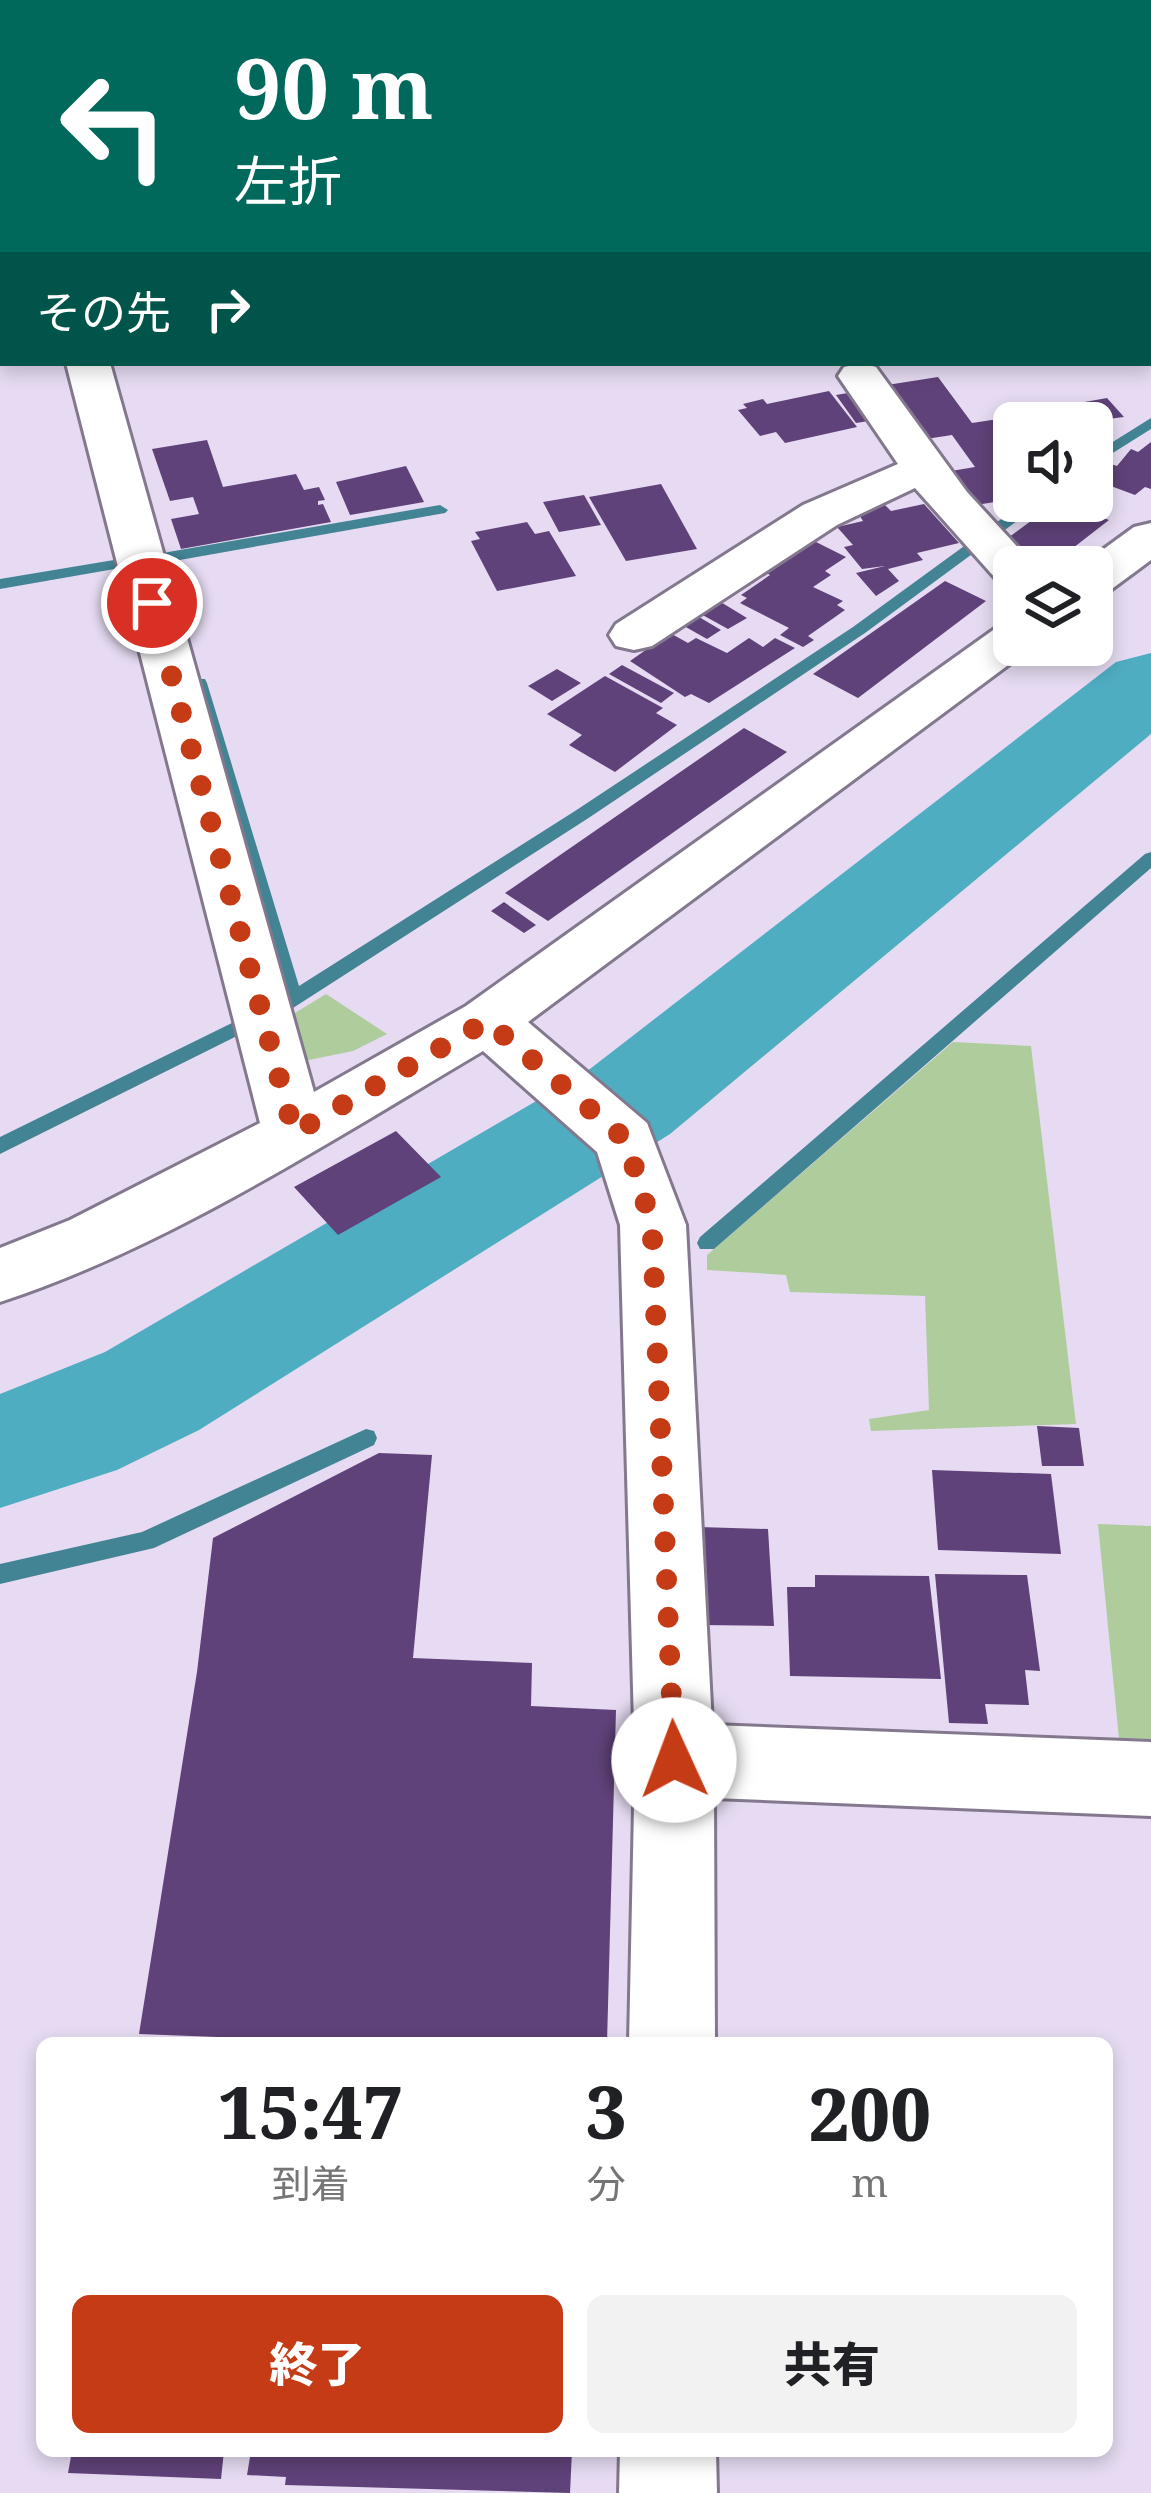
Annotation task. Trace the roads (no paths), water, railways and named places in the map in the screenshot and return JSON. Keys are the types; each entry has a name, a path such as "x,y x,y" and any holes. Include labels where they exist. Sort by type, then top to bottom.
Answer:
{"street":[{"path":"89,366 294,1133"},
{"path":"860,376 925,471 993,550"},
{"path":"634,635 820,515 874,488 925,471"},
{"path":"1113,565 1151,537"},
{"path":"0,1276 93,1238 294,1133 487,1021 993,654"},
{"path":"487,1021 604,1121 652,1225 674,1760 671,2037"},
{"path":"674,1760 1151,1779"},
{"path":"668,2457 668,2493"}],"waterway":[{"path":"1113,448 1151,422"},
{"path":"157,559 440,510"},
{"path":"286,1003 859,630 1007,522"},
{"path":"0,584 120,564"},
{"path":"199,683 293,998"},
{"path":"0,1451 69,1430 152,1391 628,1103 1151,683"},
{"path":"707,1243 1151,858"},
{"path":"0,1146 236,1028"},
{"path":"575,1139 592,1153"},
{"path":"0,1574 146,1541 366,1438"}]}
